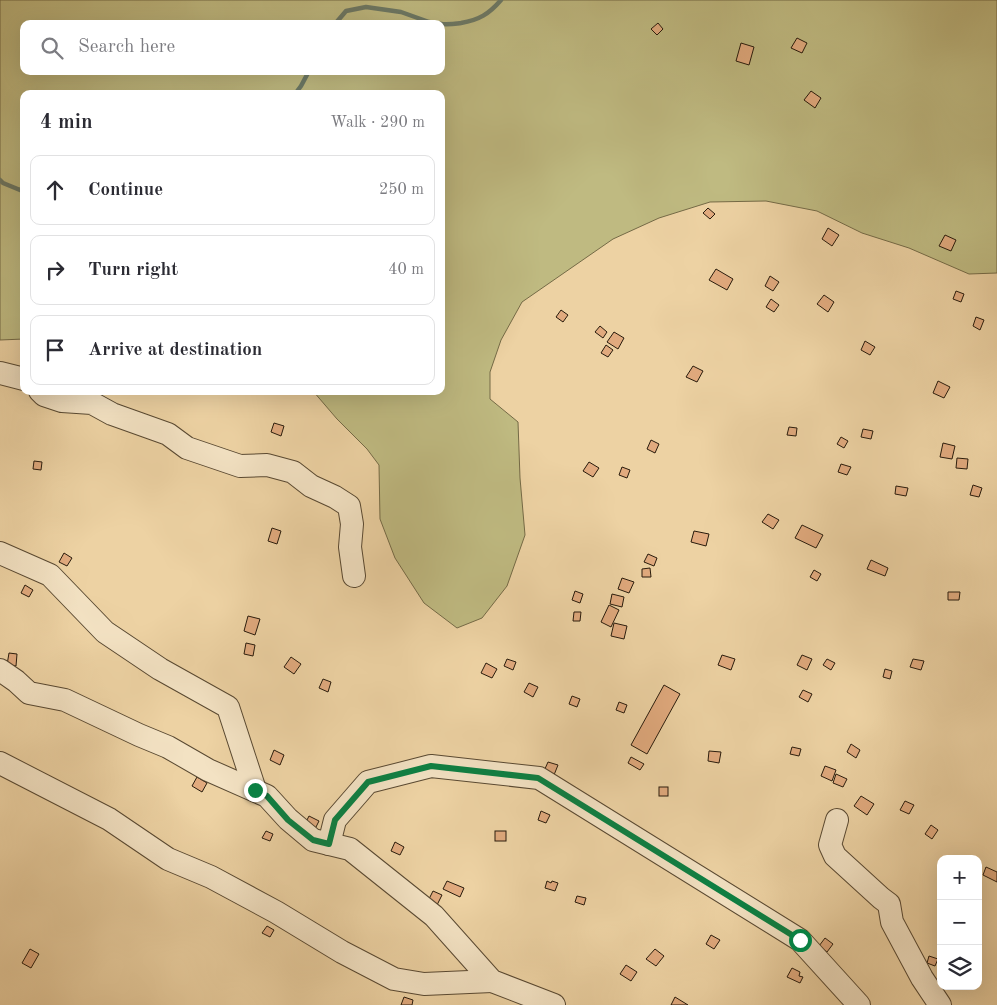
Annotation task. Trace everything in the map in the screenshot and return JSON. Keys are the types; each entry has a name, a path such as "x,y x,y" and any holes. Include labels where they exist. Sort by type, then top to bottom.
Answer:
{"street":[{"path":"0,373 20,378"},
{"path":"44,395 62,401 92,403 112,414 168,434 187,448 240,466 267,465 293,472 311,486 336,497 349,506 352,524 350,547 354,576"},
{"path":"0,553 50,575 106,632 160,669 228,707 255,790"},
{"path":"0,670 29,693 65,700 168,747 208,770 267,796 288,820 313,840 350,850 434,916 492,981"},
{"path":"0,762 109,819 168,859 211,877 276,912 342,952 394,979 424,984 492,981 554,1005"},
{"path":"329,844 335,820 368,782 431,766 538,778 800,940 859,1005"},
{"path":"838,820 830,845 835,856 889,904 892,922 922,978 940,1005"}],"shaded area":[{"path":"0,0 997,0 997,273 969,274 909,248 862,233 817,211 766,201 710,202 659,218 613,239 522,302 501,340 490,372 490,399 518,422 525,535 507,586 482,618 457,628 424,603 395,558 380,519 379,465 367,449 316,395 445,395 445,90 20,90 20,339 0,340"}],"building":[{"path":"658,23 663,29 657,35 651,29"},
{"path":"797,38 807,43 802,53 791,48"},
{"path":"741,43 754,47 749,65 736,61"},
{"path":"811,91 821,98 815,108 804,100"},
{"path":"708,208 715,214 710,219 703,213"},
{"path":"828,228 839,235 832,246 822,239"},
{"path":"945,235 956,240 951,251 939,246"},
{"path":"716,269 733,279 727,290 709,280"},
{"path":"770,276 779,282 773,291 765,286"},
{"path":"956,291 964,294 961,302 953,299"},
{"path":"824,295 834,302 828,312 817,304"},
{"path":"771,299 779,305 774,312 766,307"},
{"path":"561,310 568,315 563,322 556,317"},
{"path":"976,317 984,320 980,330 973,326"},
{"path":"600,326 607,332 603,338 595,332"},
{"path":"614,332 624,338 618,349 607,342"},
{"path":"865,341 875,347 870,355 861,350"},
{"path":"606,345 613,350 608,357 601,353"},
{"path":"693,366 703,371 697,382 686,377"},
{"path":"938,381 950,387 944,398 933,393"},
{"path":"274,423 284,426 281,436 271,432"},
{"path":"789,427 797,428 796,436 787,435"},
{"path":"863,429 873,431 871,439 861,437"},
{"path":"841,437 848,441 844,448 837,444"},
{"path":"651,440 659,444 655,453 647,449"},
{"path":"943,443 955,446 952,459 940,457"},
{"path":"957,458 968,459 967,469 956,468"},
{"path":"34,461 42,462 41,470 33,469"},
{"path":"589,462 599,468 593,477 583,471"},
{"path":"841,464 851,467 847,475 838,472"},
{"path":"622,467 630,470 627,478 619,475"},
{"path":"973,485 982,488 979,497 970,495"},
{"path":"896,486 908,488 906,496 895,494"},
{"path":"768,514 779,520 773,529 762,522"},
{"path":"802,525 823,535 816,548 795,538"},
{"path":"272,528 281,531 277,544 268,541"},
{"path":"694,531 709,534 706,546 691,542"},
{"path":"64,553 72,558 67,566 59,562"},
{"path":"648,554 657,558 654,566 644,562"},
{"path":"871,560 888,568 885,576 867,569"},
{"path":"650,568 651,577 642,577 642,569"},
{"path":"814,570 821,574 817,581 810,577"},
{"path":"622,578 634,582 629,593 618,589"},
{"path":"25,585 33,590 29,597 21,593"},
{"path":"575,591 583,594 580,603 572,600"},
{"path":"948,592 960,592 959,600 948,600"},
{"path":"612,594 624,597 622,607 610,604"},
{"path":"609,605 619,610 611,627 601,622"},
{"path":"574,612 581,612 580,621 573,621"},
{"path":"248,616 260,619 255,635 244,631"},
{"path":"614,623 627,626 624,639 611,636"},
{"path":"246,643 255,645 253,656 244,654"},
{"path":"9,653 17,654 16,666 7,665"},
{"path":"722,655 735,659 731,670 718,665"},
{"path":"802,655 812,659 807,670 797,665"},
{"path":"291,657 301,664 294,674 284,667"},
{"path":"507,659 516,662 513,670 504,666"},
{"path":"827,659 835,663 831,670 823,665"},
{"path":"913,659 924,661 921,670 910,667"},
{"path":"486,663 497,669 492,678 481,673"},
{"path":"885,669 892,671 890,679 883,677"},
{"path":"323,679 331,682 328,692 319,688"},
{"path":"529,683 538,687 533,697 524,692"},
{"path":"664,685 680,694 647,754 631,745"},
{"path":"803,690 812,694 808,702 799,697"},
{"path":"572,696 580,699 577,707 569,704"},
{"path":"619,702 627,705 624,713 616,710"},
{"path":"851,744 860,750 856,758 847,752"},
{"path":"792,747 801,749 799,756 790,754"},
{"path":"274,750 284,755 280,765 270,760"},
{"path":"709,751 721,752 719,763 708,761"},
{"path":"631,757 644,764 640,770 628,763"},
{"path":"548,762 558,765 554,775 544,771"},
{"path":"825,766 836,770 832,781 821,776"},
{"path":"836,774 847,779 843,787 833,783"},
{"path":"197,777 207,783 202,792 192,786"},
{"path":"659,787 668,787 668,796 659,796"},
{"path":"861,796 874,804 867,815 854,806"},
{"path":"905,801 914,805 909,814 900,810"},
{"path":"541,811 550,815 546,823 538,820"},
{"path":"309,816 319,821 314,831 304,826"},
{"path":"931,825 938,830 932,839 925,834"},
{"path":"266,831 273,834 270,841 262,838"},
{"path":"495,831 506,831 506,841 495,841"},
{"path":"395,842 404,847 400,855 391,851"},
{"path":"986,867 997,872 997,882 983,875"},
{"path":"447,881 464,888 460,897 443,889"},
{"path":"547,881 558,883 555,891 545,888"},
{"path":"433,891 442,895 437,905 428,901"},
{"path":"577,896 586,898 584,905 575,902"},
{"path":"267,926 274,930 270,937 262,933"},
{"path":"711,935 720,940 714,949 706,944"},
{"path":"825,938 833,944 827,952 819,946"},
{"path":"30,949 39,954 31,968 22,963"},
{"path":"655,949 664,956 656,966 646,959"},
{"path":"929,956 937,959 935,966 927,963"},
{"path":"626,965 637,972 631,981 620,974"},
{"path":"792,968 800,972 799,976 803,977 800,983 787,977"},
{"path":"404,997 413,1000 412,1005 401,1005"},
{"path":"675,997 688,1005 671,1005"}],"waterway":[{"path":"445,24 461,23 478,18 488,13 501,0"},
{"path":"338,20 346,11 366,7 401,12 423,20"},
{"path":"298,90 307,75"},
{"path":"0,180 20,190"}],"route":[{"path":"255,790 267,796 288,820 313,840 329,844 335,820 368,782 431,766 538,778 800,940"}]}
